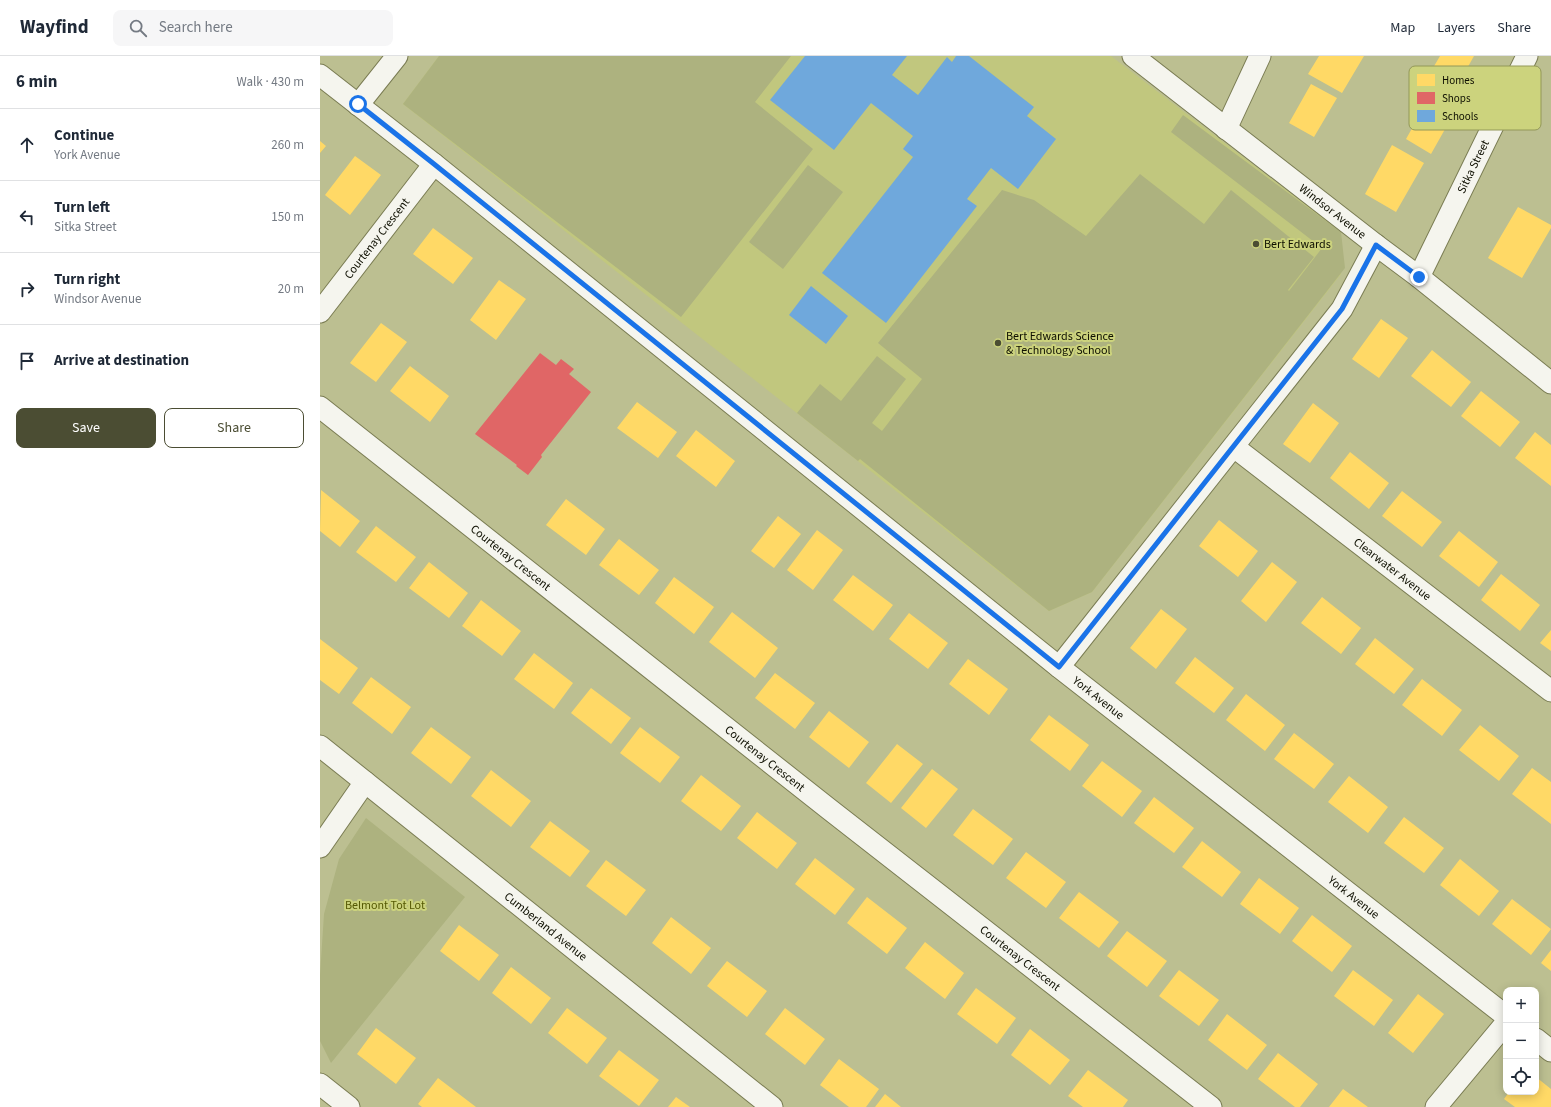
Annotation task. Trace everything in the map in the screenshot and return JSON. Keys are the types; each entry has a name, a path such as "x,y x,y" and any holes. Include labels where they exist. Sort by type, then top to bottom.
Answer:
{"street":[{"path":"358,104 397,56"},
{"name":"Windsor Avenue","path":"1133,56 1419,277 1551,383"},
{"path":"1226,129 1260,56"},
{"name":"Sitka Street","path":"1522,66 1527,56"},
{"name":"York Avenue","path":"320,75 434,164 1059,667 1503,1014"},
{"name":"Sitka Street","path":"1419,277 1491,130"},
{"name":"Courtenay Crescent","path":"320,312 434,164"},
{"path":"1059,667 1342,309 1376,245"},
{"name":"Courtenay Crescent","path":"320,407 829,809 1211,1107"},
{"name":"Clearwater Avenue","path":"1234,447 1551,691"},
{"name":"Cumberland Avenue","path":"320,746 772,1107"},
{"path":"320,847 365,782"},
{"path":"1436,1107 1503,1027"},
{"path":"1539,1041 1551,1051"},
{"path":"320,1084 349,1107"}],"shaded area":[{"name":"Bert Edwards Science & Technology School","path":"439,56 1111,56 1341,232 1341,274 1092,592 1049,611 403,104"}],"green space":[{"path":"439,56 791,56 755,102 813,149 681,317 403,104"},
{"path":"1183,115 1341,232 1345,268 1092,592 1049,611 860,459 858,461 797,413 820,384 841,401 877,356 906,379 872,423 882,431 922,379 878,343 1002,190 1034,200 1086,236 1140,174 1204,224 1231,190 1314,257 1288,290 1289,291 1322,248 1171,132"},
{"path":"808,165 843,192 783,269 749,242"},
{"name":"Belmont Tot Lot","path":"366,818 465,897 331,1063 320,1041 320,975 324,914 339,859"}],"building: Homes":[{"path":"1319,56 1364,56 1342,93 1308,74"},
{"path":"1440,56 1474,56 1468,66 1434,66"},
{"path":"1311,84 1337,98 1314,137 1289,123"},
{"path":"1411,130 1445,130 1431,154 1406,139"},
{"path":"320,141 326,146 320,153"},
{"path":"1392,145 1424,163 1396,212 1365,194"},
{"path":"355,156 381,175 350,215 325,195"},
{"path":"1518,207 1551,225 1551,228 1522,278 1488,258"},
{"path":"433,228 473,258 453,284 413,254"},
{"path":"499,280 526,299 496,340 470,320"},
{"path":"1381,319 1408,338 1379,378 1352,359"},
{"path":"381,323 407,342 376,382 350,363"},
{"path":"1432,350 1471,382 1451,407 1411,376"},
{"path":"410,366 449,396 430,422 390,391"},
{"path":"1481,391 1520,422 1500,447 1461,416"},
{"path":"637,402 677,432 658,458 617,428"},
{"path":"1313,403 1339,423 1310,463 1283,444"},
{"path":"696,430 735,461 716,487 676,456"},
{"path":"1535,432 1551,445 1551,486 1515,458"},
{"path":"1350,452 1389,483 1369,509 1330,478"},
{"path":"321,490 360,521 340,547 320,531"},
{"path":"1402,491 1442,522 1422,547 1382,516"},
{"path":"566,499 605,529 586,555 546,525"},
{"path":"778,516 801,534 774,568 751,551"},
{"path":"1219,520 1258,551 1238,577 1199,546"},
{"path":"376,526 416,557 396,582 356,552"},
{"path":"817,530 843,550 813,590 787,570"},
{"path":"1459,531 1498,562 1479,587 1439,556"},
{"path":"619,539 659,570 639,595 599,565"},
{"path":"429,562 468,593 449,618 409,588"},
{"path":"1272,562 1297,582 1266,622 1241,601"},
{"path":"1501,574 1540,605 1520,631 1481,600"},
{"path":"853,575 893,605 873,631 833,600"},
{"path":"674,577 714,607 694,634 655,603"},
{"path":"1322,597 1361,628 1341,654 1301,623"},
{"path":"481,600 521,631 502,656 462,626"},
{"path":"1161,609 1187,629 1156,669 1130,648"},
{"path":"732,612 778,648 755,678 709,642"},
{"path":"909,613 948,643 928,669 889,639"},
{"path":"1551,630 1551,651 1540,643"},
{"path":"1375,638 1414,669 1394,694 1355,664"},
{"path":"320,639 358,668 339,694 320,680"},
{"path":"534,653 573,683 554,709 514,679"},
{"path":"1195,657 1234,688 1214,713 1175,683"},
{"path":"968,659 1008,689 989,715 949,684"},
{"path":"775,673 815,703 795,729 755,698"},
{"path":"371,677 411,707 392,734 352,703"},
{"path":"1422,679 1462,710 1442,736 1402,705"},
{"path":"591,688 631,718 611,744 571,713"},
{"path":"1246,694 1285,725 1265,751 1226,720"},
{"path":"829,711 869,742 849,768 809,737"},
{"path":"1049,715 1089,745 1070,771 1030,740"},
{"path":"1480,725 1519,756 1499,781 1459,750"},
{"path":"431,727 471,757 451,784 411,753"},
{"path":"640,727 680,757 660,783 620,753"},
{"path":"1294,733 1334,764 1314,789 1274,759"},
{"path":"897,744 923,764 891,803 866,783"},
{"path":"1102,761 1142,791 1122,817 1082,786"},
{"path":"1532,768 1551,782 1551,824 1512,794"},
{"path":"932,769 958,789 926,828 901,808"},
{"path":"491,770 531,801 511,827 471,796"},
{"path":"701,775 741,806 721,831 681,801"},
{"path":"1349,776 1388,807 1368,833 1328,802"},
{"path":"1154,797 1194,828 1174,853 1134,823"},
{"path":"973,809 1013,839 993,865 953,835"},
{"path":"757,812 797,843 777,869 737,838"},
{"path":"1404,817 1444,848 1424,873 1384,843"},
{"path":"550,821 590,851 570,877 530,847"},
{"path":"1202,841 1241,872 1222,897 1182,867"},
{"path":"1026,852 1066,882 1046,908 1006,878"},
{"path":"815,858 855,889 835,915 795,884"},
{"path":"1460,859 1499,891 1479,916 1440,885"},
{"path":"606,860 646,890 626,916 586,886"},
{"path":"1259,878 1299,908 1280,934 1240,904"},
{"path":"1079,892 1119,922 1099,948 1059,918"},
{"path":"867,897 907,928 887,954 847,923"},
{"path":"1512,899 1551,929 1531,955 1492,924"},
{"path":"1312,915 1352,946 1332,972 1292,941"},
{"path":"671,917 711,948 691,974 652,943"},
{"path":"459,925 499,955 479,981 440,951"},
{"path":"1127,931 1167,961 1147,987 1107,956"},
{"path":"925,942 964,973 945,999 905,968"},
{"path":"1551,950 1551,971 1541,963"},
{"path":"727,961 767,991 747,1017 707,986"},
{"path":"511,967 551,998 531,1024 492,993"},
{"path":"1179,970 1219,1000 1199,1026 1159,996"},
{"path":"1353,970 1393,1000 1374,1026 1334,996"},
{"path":"976,988 1016,1018 997,1044 957,1014"},
{"path":"1418,994 1444,1014 1413,1053 1388,1033"},
{"path":"567,1008 607,1038 587,1064 548,1033"},
{"path":"785,1008 825,1039 805,1065 765,1034"},
{"path":"1227,1014 1267,1045 1247,1070 1208,1040"},
{"path":"376,1028 416,1058 396,1084 357,1054"},
{"path":"1030,1029 1070,1060 1050,1085 1011,1055"},
{"path":"619,1050 659,1080 639,1106 599,1076"},
{"path":"1278,1053 1318,1084 1300,1107 1295,1107 1258,1079"},
{"path":"839,1059 879,1089 866,1107 849,1107 820,1085"},
{"path":"1088,1070 1128,1100 1123,1107 1083,1107 1068,1096"},
{"path":"438,1078 476,1107 422,1107 418,1104"},
{"path":"1539,1079 1551,1089 1551,1107 1515,1107 1504,1099 1507,1095 1539,1095"},
{"path":"1343,1089 1368,1107 1329,1107"},
{"path":"885,1094 901,1107 875,1107"},
{"path":"676,1097 690,1107 668,1107"}],"building: Shops":[{"path":"540,353 556,365 561,359 574,369 569,374 591,392 541,455 542,457 528,475 475,434"}],"building: Schools":[{"path":"805,56 907,56 892,75 918,95 947,57 952,62 956,56 969,56 1034,107 1027,116 1056,139 1018,189 991,168 967,199 977,206 886,323 822,273 913,157 903,149 913,136 871,103 834,150 770,100"},
{"path":"811,286 848,316 826,344 789,315"}],"place":[{"name":"Bert Edwards","path":"1256,244"},
{"name":"Bert Edwards Science & Technology School","path":"998,343"}],"route":[{"path":"358,104 1059,667 1342,309 1376,245 1419,277"}]}
